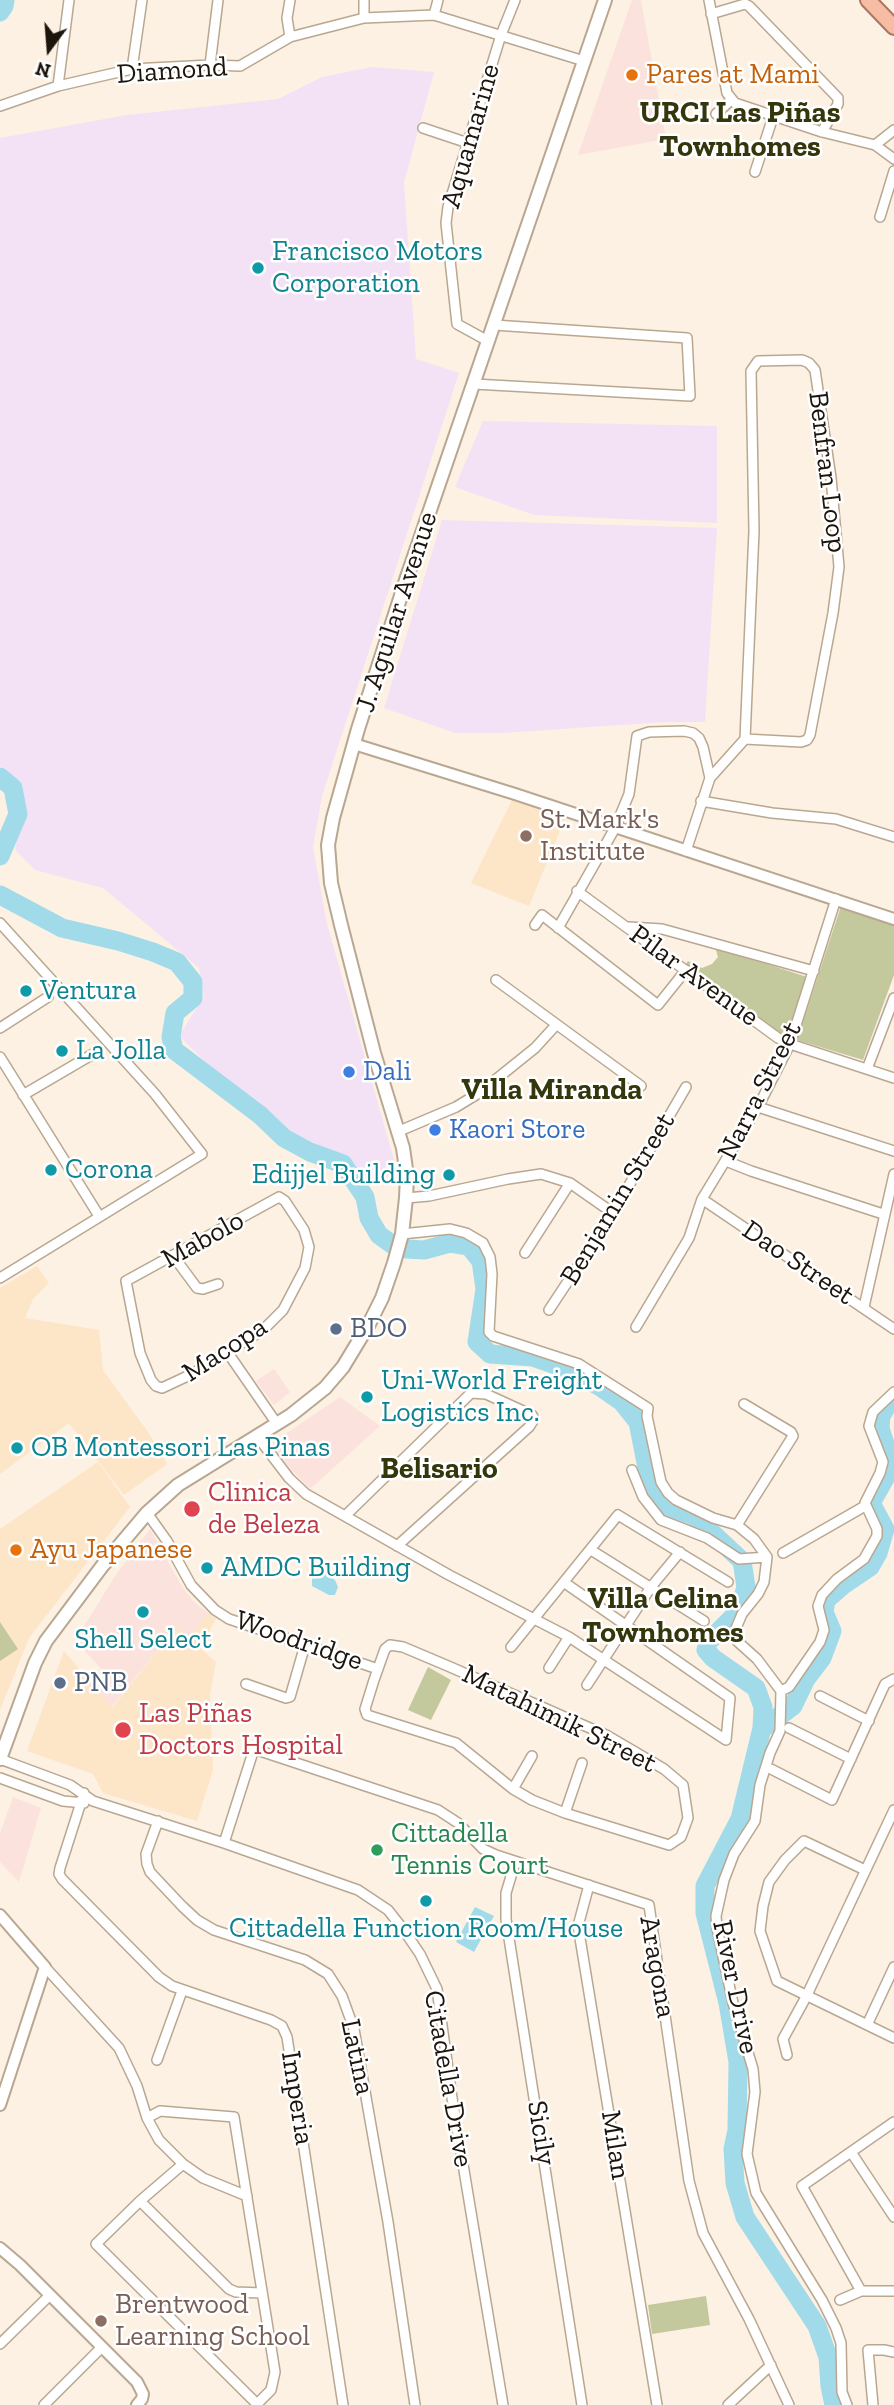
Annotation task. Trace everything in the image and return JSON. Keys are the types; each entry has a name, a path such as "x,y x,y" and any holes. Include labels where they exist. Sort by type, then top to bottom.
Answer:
{"highway":[{"path":"868,0 894,27"}],"main road":[{"name":"J. Aguilar Avenue","path":"277,1424 325,1388 343,1367 369,1324 395,1261 406,1198 407,1176 403,1148 374,1053 330,876 328,845 333,818 407,577 605,0"},
{"path":"0,1759 35,1663 46,1641 103,1565 147,1513 178,1485 206,1465 277,1424"}],"street":[{"path":"58,86 69,0"},
{"path":"132,69 142,0"},
{"path":"210,65 218,0"},
{"path":"290,0 287,18 290,37"},
{"path":"364,0 364,18"},
{"path":"433,15 438,0"},
{"name":"Aquamarine","path":"488,341 457,324 446,223 448,207 501,35 515,0"},
{"path":"709,0 725,84 731,100 773,117 875,145 894,159"},
{"path":"711,15 745,4 750,6 838,98 838,104 822,132"},
{"name":"Diamond","path":"0,106 58,86 132,69 240,66 290,37 364,18 433,15 584,61"},
{"path":"716,114 731,100"},
{"path":"755,172 773,117"},
{"path":"424,128 468,143"},
{"path":"875,145 894,130"},
{"path":"880,217 894,171"},
{"path":"474,384 690,396 687,338 494,325"},
{"name":"Benfran Loop","path":"802,360 815,370 831,478 839,567 833,613 807,740 746,739 754,531 751,371 758,361 802,360"},
{"path":"558,928 615,828 629,794 635,740 641,733 693,733 704,747 710,778"},
{"path":"685,851 710,778 746,739"},
{"path":"354,744 894,919"},
{"path":"701,801 772,813 836,819 894,838"},
{"name":"Pilar Avenue","path":"577,891 778,1038 894,1078"},
{"name":"Narra Street","path":"636,1327 689,1238 702,1199 758,1107 790,1044 836,899"},
{"path":"535,925 542,915 658,1004 686,970"},
{"path":"0,923 155,1094 202,1154 0,1278"},
{"path":"628,927 662,929 814,971"},
{"path":"496,979 641,1086"},
{"path":"0,1028 48,997"},
{"path":"867,1069 894,998"},
{"path":"397,1132 456,1107 480,1093 535,1048 556,1025"},
{"path":"23,1096 93,1054"},
{"path":"0,1056 99,1216"},
{"name":"Benjamin Street","path":"549,1310 612,1213 686,1087"},
{"path":"758,1107 894,1151"},
{"path":"726,1161 883,1214"},
{"path":"406,1198 541,1174 570,1183 612,1213"},
{"path":"864,1307 894,1174"},
{"path":"525,1253 570,1183"},
{"name":"Mabolo","path":"162,1388 151,1380 140,1353 126,1281 279,1197"},
{"name":"Macopa","path":"162,1388 177,1383 228,1353 263,1330 283,1310 305,1268 309,1247 304,1230 285,1201 279,1197"},
{"name":"Dao Street","path":"702,1199 894,1329"},
{"path":"401,1236 450,1229 466,1233 483,1243 492,1274 489,1332 493,1336 579,1364 648,1408 647,1416 661,1482 668,1493 676,1500 713,1518 737,1525 754,1539 763,1558 764,1582 742,1614 734,1633 737,1640 757,1659 781,1694 820,1642 824,1630 818,1606 822,1595 837,1579 864,1559 873,1545 877,1529 865,1506 883,1462 869,1429 870,1420 880,1404 894,1392"},
{"path":"174,1257 197,1288 203,1289 218,1284"},
{"path":"228,1353 277,1424"},
{"path":"345,1516 471,1393 486,1394 528,1411 534,1419 529,1427 397,1546"},
{"path":"737,1525 793,1436 791,1432 744,1404"},
{"path":"257,1436 298,1487 397,1546 569,1637 726,1741 730,1698 565,1583"},
{"path":"632,1470 643,1497 661,1520 707,1538 739,1559 763,1558"},
{"path":"783,1553 865,1506"},
{"name":"Woodridge","path":"147,1513 167,1541 191,1585 208,1605 229,1619 378,1669"},
{"path":"511,1647 618,1515 727,1582"},
{"path":"591,1550 704,1621"},
{"path":"587,1685 651,1587 680,1552"},
{"path":"549,1668 569,1637"},
{"path":"246,1684 290,1697 305,1644"},
{"name":"Matahimik Street","path":"396,1645 606,1735 640,1753 683,1785 688,1818 681,1837 669,1845 565,1813 513,1789 456,1743 367,1715 365,1709 378,1669 385,1649 396,1645"},
{"path":"771,1769 832,1800 885,1684 894,1679"},
{"name":"River Drive","path":"781,1694 784,1729 770,1753 760,1785 755,1821 734,1854 724,1880 716,1916 717,1928 733,2003 753,2069 755,2092 747,2154 756,2193 836,2328 841,2343 842,2392 847,2405"},
{"path":"820,1696 870,1721"},
{"path":"784,1729 851,1759"},
{"name":"Aragona","path":"224,1843 254,1749 438,1810 458,1823 483,1849 515,1863 649,1905 689,2181 703,2233 789,2405"},
{"path":"513,1789 532,1756"},
{"name":"Citadella Drive","path":"0,1759 71,1785 93,1801 358,1890 388,1910 420,1954 437,1989 503,2405"},
{"path":"565,1813 582,1763"},
{"name":"Citadella Drive","path":"0,1778 63,1801 93,1801"},
{"path":"43,1794 49,1778"},
{"name":"Imperia","path":"84,1793 60,1868 62,1879 159,1977 182,1991 271,2020 282,2026 287,2036 343,2405"},
{"path":"787,2055 783,2039 806,1997 894,1810"},
{"name":"Latina","path":"158,1821 146,1854 147,1864 150,1872 181,1906 214,1930 305,1960 328,1974 342,1996 354,2029 388,2222 415,2405"},
{"path":"866,1870 804,1841 785,1860 769,1882 760,1931 777,1981 894,2038"},
{"name":"Sicily","path":"515,1863 506,1893 506,1919 582,2405"},
{"name":"Milan","path":"589,1885 578,1926 657,2405"},
{"path":"0,1915 119,2048 137,2086 147,2118 159,2140 183,2164 203,2178 247,2196"},
{"path":"0,2105 45,1967"},
{"path":"867,2025 894,1967"},
{"path":"157,2060 182,1991"},
{"path":"147,2118 160,2111 234,2117 275,2372 271,2390 257,2404 96,2244 183,2164"},
{"path":"861,2291 802,2186 894,2122"},
{"path":"851,2152 894,2217"},
{"path":"140,2201 229,2289 236,2292 262,2293"},
{"path":"0,2248 137,2382 143,2394 138,2405"},
{"path":"840,2300 861,2291 894,2291"},
{"path":"1,2341 50,2295"},
{"path":"44,2405 102,2347"},
{"path":"873,2405 868,2350 894,2352"},
{"path":"728,2405 771,2365"}],"shaded area":[{"path":"632,0 641,0 666,139 578,155"},
{"path":"372,67 434,72 404,183 416,359 459,373 322,796 313,847 327,924 396,1167 389,1176 367,1186 349,1160 285,1129 247,1102 179,1036 204,996 199,968 103,888 35,870 15,850 23,797 0,765 0,138 127,115 278,99 322,77"},
{"path":"483,421 717,426 717,523 534,515 455,487"},
{"path":"442,520 717,528 705,722 455,733 384,708"},
{"name":"St. Mark's Institute","path":"512,800 566,816 529,906 471,883"},
{"path":"37,1266 49,1283 33,1299 25,1318 99,1330 103,1370 148,1432 167,1464 124,1495 69,1423 0,1474 0,1288"},
{"path":"274,1369 290,1392 274,1405 256,1381"},
{"path":"340,1397 380,1426 310,1489 281,1459 272,1443"},
{"path":"98,1462 130,1507 29,1638 0,1710 0,1529"},
{"path":"150,1529 181,1585 193,1601 208,1613 189,1639 175,1629 111,1708 97,1693 111,1679 75,1641 115,1576"},
{"name":"Las Piñas Doctors Hospital","path":"208,1613 216,1618 201,1649 216,1662 210,1695 213,1770 197,1821 103,1793 93,1774 27,1751 64,1651 112,1708 176,1628 189,1639"},
{"path":"13,1797 41,1808 19,1882 0,1862 0,1833"}],"green space":[{"path":"841,906 894,924 894,975 863,1060 797,1040"},
{"path":"715,947 807,977 787,1039 685,965 688,961 702,968 712,964 718,957"},
{"path":"0,1622 18,1649 0,1661"},
{"path":"428,1667 451,1680 431,1720 408,1710"},
{"path":"706,2296 710,2325 652,2334 648,2305"}],"water":[{"path":"319,1573 335,1580 338,1587 335,1595 329,1595 312,1586 312,1579"},
{"path":"475,1907 494,1916 474,1952 456,1942"}],"waterway":[{"path":"0,12 5,0"},
{"path":"0,777 13,788 18,814 0,856"},
{"path":"0,895 62,928 118,941 177,962 193,982 193,998 175,1013 171,1037 174,1050 260,1115 284,1138 310,1152 343,1164 365,1197 369,1218 379,1235 393,1245 424,1250 450,1243 469,1246 481,1261 485,1289 477,1342 490,1354 533,1357 567,1369 622,1402 638,1422 649,1478 656,1497 668,1507 694,1516 742,1561 746,1587 739,1611 708,1642 706,1650 713,1658 756,1688 763,1707 762,1728 740,1819 705,1886 705,1913 728,2003 738,2062 737,2130 733,2149 735,2183 745,2217 817,2326 828,2357 834,2405"},
{"path":"763,1728 793,1706 806,1679 822,1658 832,1631 824,1612 826,1600 870,1567 878,1553 885,1529 871,1503 892,1466 880,1428 881,1416 890,1401 894,1400"}],"place":[{"name":"Pares at Mami","path":"632,75"},
{"name":"Francisco Motors Corporation","path":"258,268"},
{"name":"St. Mark's Institute","path":"526,836"},
{"name":"Ventura","path":"26,991"},
{"name":"La Jolla","path":"62,1051"},
{"name":"Dali","path":"349,1072"},
{"name":"Kaori Store","path":"435,1130"},
{"name":"Corona","path":"51,1170"},
{"name":"Edijjel Building","path":"449,1175"},
{"name":"BDO","path":"336,1329"},
{"name":"Uni-World Freight Logistics Inc.","path":"367,1397"},
{"name":"OB Montessori Las Pinas","path":"17,1448"},
{"name":"Clinica de Beleza","path":"192,1509"},
{"name":"Ayu Japanese","path":"16,1550"},
{"name":"AMDC Building","path":"207,1568"},
{"name":"Shell Select","path":"143,1612"},
{"name":"PNB","path":"60,1683"},
{"name":"Las Piñas Doctors Hospital","path":"123,1730"},
{"name":"Cittadella Tennis Court","path":"377,1850"},
{"name":"Cittadella Function Room/House","path":"426,1901"},
{"name":"Brentwood Learning School","path":"101,2321"}],"district":[{"name":"URCI Las Piñas Townhomes","path":"740,130"},
{"name":"Villa Miranda","path":"552,1090"},
{"name":"Belisario","path":"439,1469"},
{"name":"Villa Celina Townhomes","path":"663,1616"}]}
